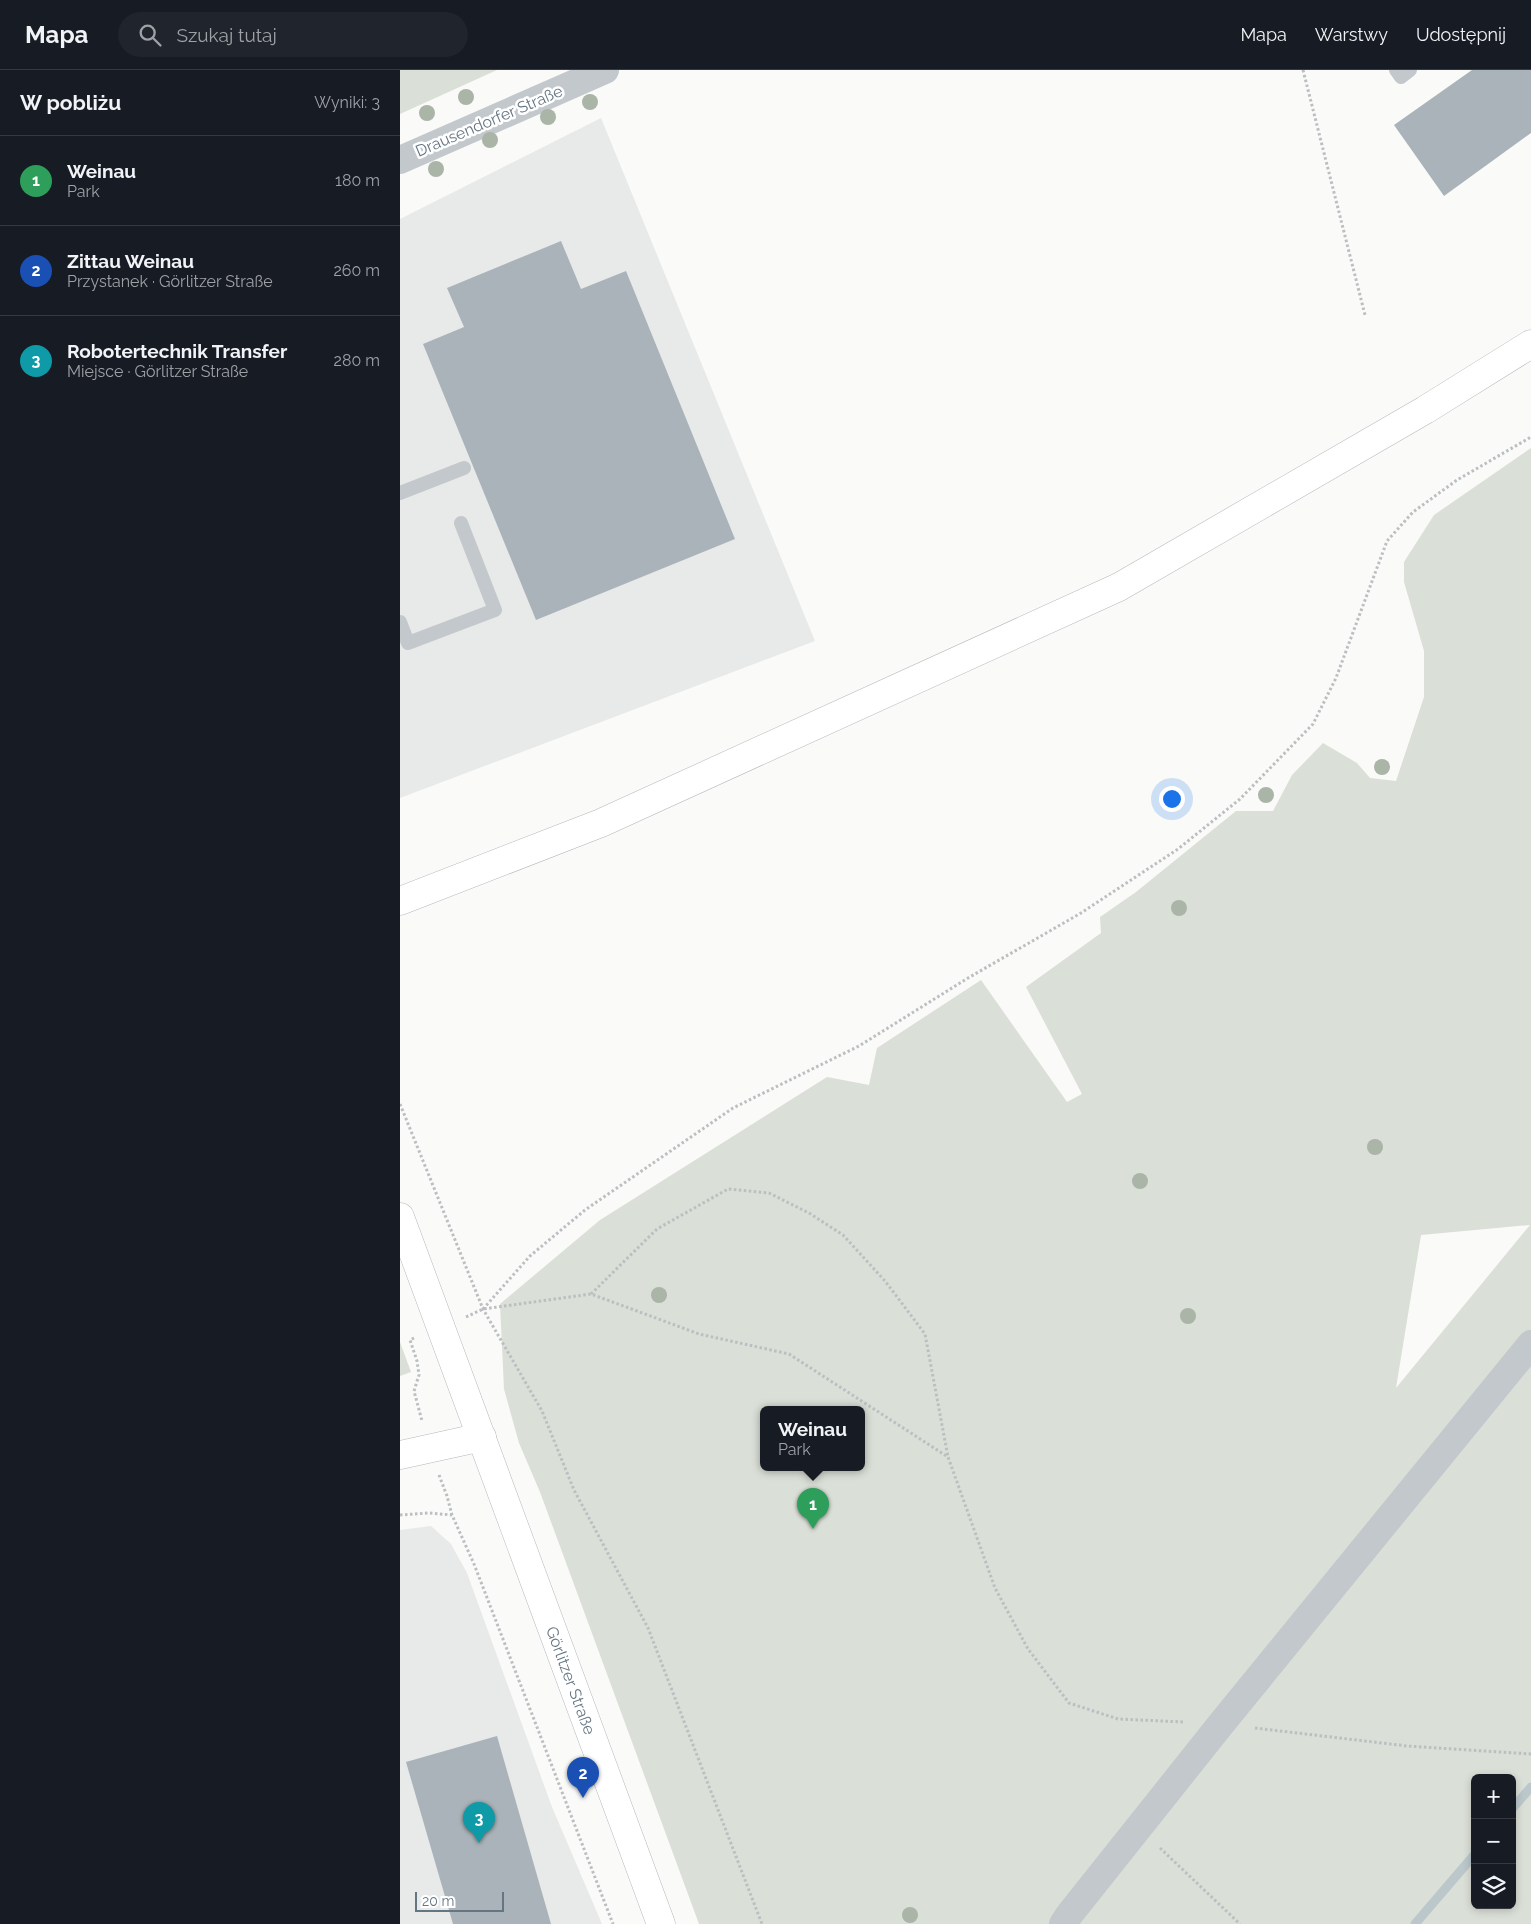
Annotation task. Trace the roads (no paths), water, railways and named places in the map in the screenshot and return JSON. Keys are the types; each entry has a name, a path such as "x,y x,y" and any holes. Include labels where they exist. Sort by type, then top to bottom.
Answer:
{"main road":[{"path":"400,901 601,823 1119,587 1425,410 1531,344"},
{"name":"Görlitzer Straße","path":"400,1217 661,1924"},
{"path":"400,1455 482,1437"}],"street":[{"name":"Drausendorfer Straße","path":"400,160 605,70"},
{"path":"1063,1924 1221,1724 1531,1344"}],"lane":[{"path":"1396,70 1401,77 1410,70"},
{"path":"400,493 464,468"},
{"path":"400,622 408,643 494,610 462,523"}],"waterway":[{"path":"1516,1804 1531,1787"},
{"path":"1415,1924 1471,1859"}],"place":[{"name":"Weinau","path":"813,1529"},
{"name":"Zittau Weinau","path":"583,1798"},
{"name":"Robotertechnik Transfer","path":"479,1843"}]}
